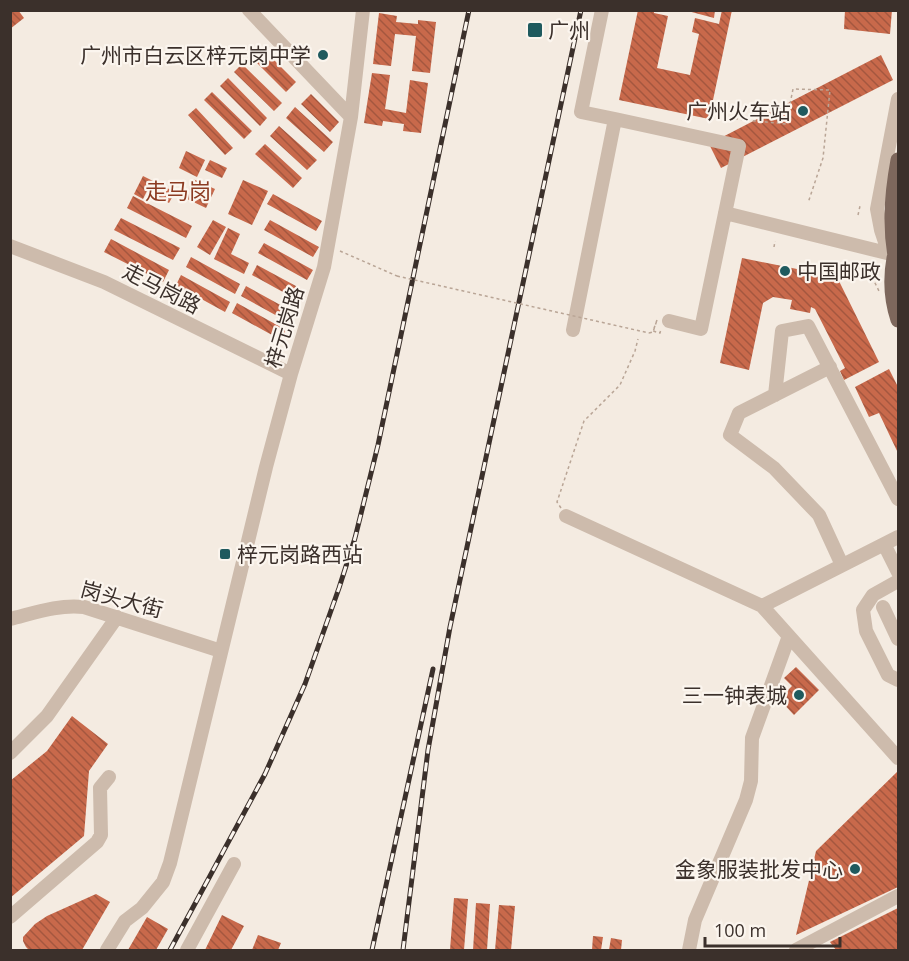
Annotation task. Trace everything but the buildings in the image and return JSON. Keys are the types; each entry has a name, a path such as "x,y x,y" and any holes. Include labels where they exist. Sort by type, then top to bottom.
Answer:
{"main road":[{"path":"898,160 892,198 898,271"},
{"path":"895,255 891,272 898,320"}],"street":[{"path":"249,10 351,117"},
{"name":"梓元岗路","path":"107,951 124,921 142,908 163,882 170,863 266,466 291,374 315,300 328,246 351,117 363,10"},
{"path":"602,10 581,112 739,146 701,329 666,322"},
{"path":"895,255 880,231 877,209 898,99"},
{"path":"573,330 615,119"},
{"path":"877,209 884,220 895,224"},
{"path":"725,213 895,255"},
{"name":"走马岗路","path":"10,246 95,278 291,374"},
{"path":"776,395 782,331 808,326 898,499"},
{"path":"830,367 739,413 730,435 774,468 819,515 843,565"},
{"path":"566,516 762,606 898,758"},
{"path":"762,606 898,537"},
{"path":"887,550 898,572"},
{"path":"898,581 873,595 863,610 864,624 888,675 898,680"},
{"name":"岗头大街","path":"10,619 71,605 117,617 221,651"},
{"path":"883,607 898,639"},
{"path":"10,753 47,716 117,617"},
{"path":"688,951 695,920 746,800 751,781 752,738 789,636"},
{"path":"10,917 97,842 101,835 100,788 109,777"},
{"path":"187,951 234,864"},
{"path":"796,951 898,896"}],"path":[{"path":"717,117 786,124 793,88 831,90 823,158 808,203"},
{"path":"858,215 860,206"},
{"path":"774,247 775,241"},
{"path":"328,246 397,276 649,333 653,332 656,320 666,322"},
{"path":"868,273 873,279"},
{"path":"566,516 557,502 584,421 620,385 638,339"}],"railway":[{"path":"170,950 265,774 305,684 355,538 378,445 469,10"},
{"path":"403,950 428,750 450,627 581,10"},
{"path":"372,950 433,669"}],"place":[{"name":"广州","path":"535,30"},
{"name":"广州市白云区梓元岗中学","path":"323,55"},
{"name":"广州火车站","path":"803,111"},
{"name":"中国邮政","path":"785,271"},
{"name":"梓元岗路西站","path":"225,554"},
{"name":"三一钟表城","path":"799,695"},
{"name":"金象服装批发中心","path":"855,869"}],"district":[{"name":"走马岗","path":"178,190"}]}
